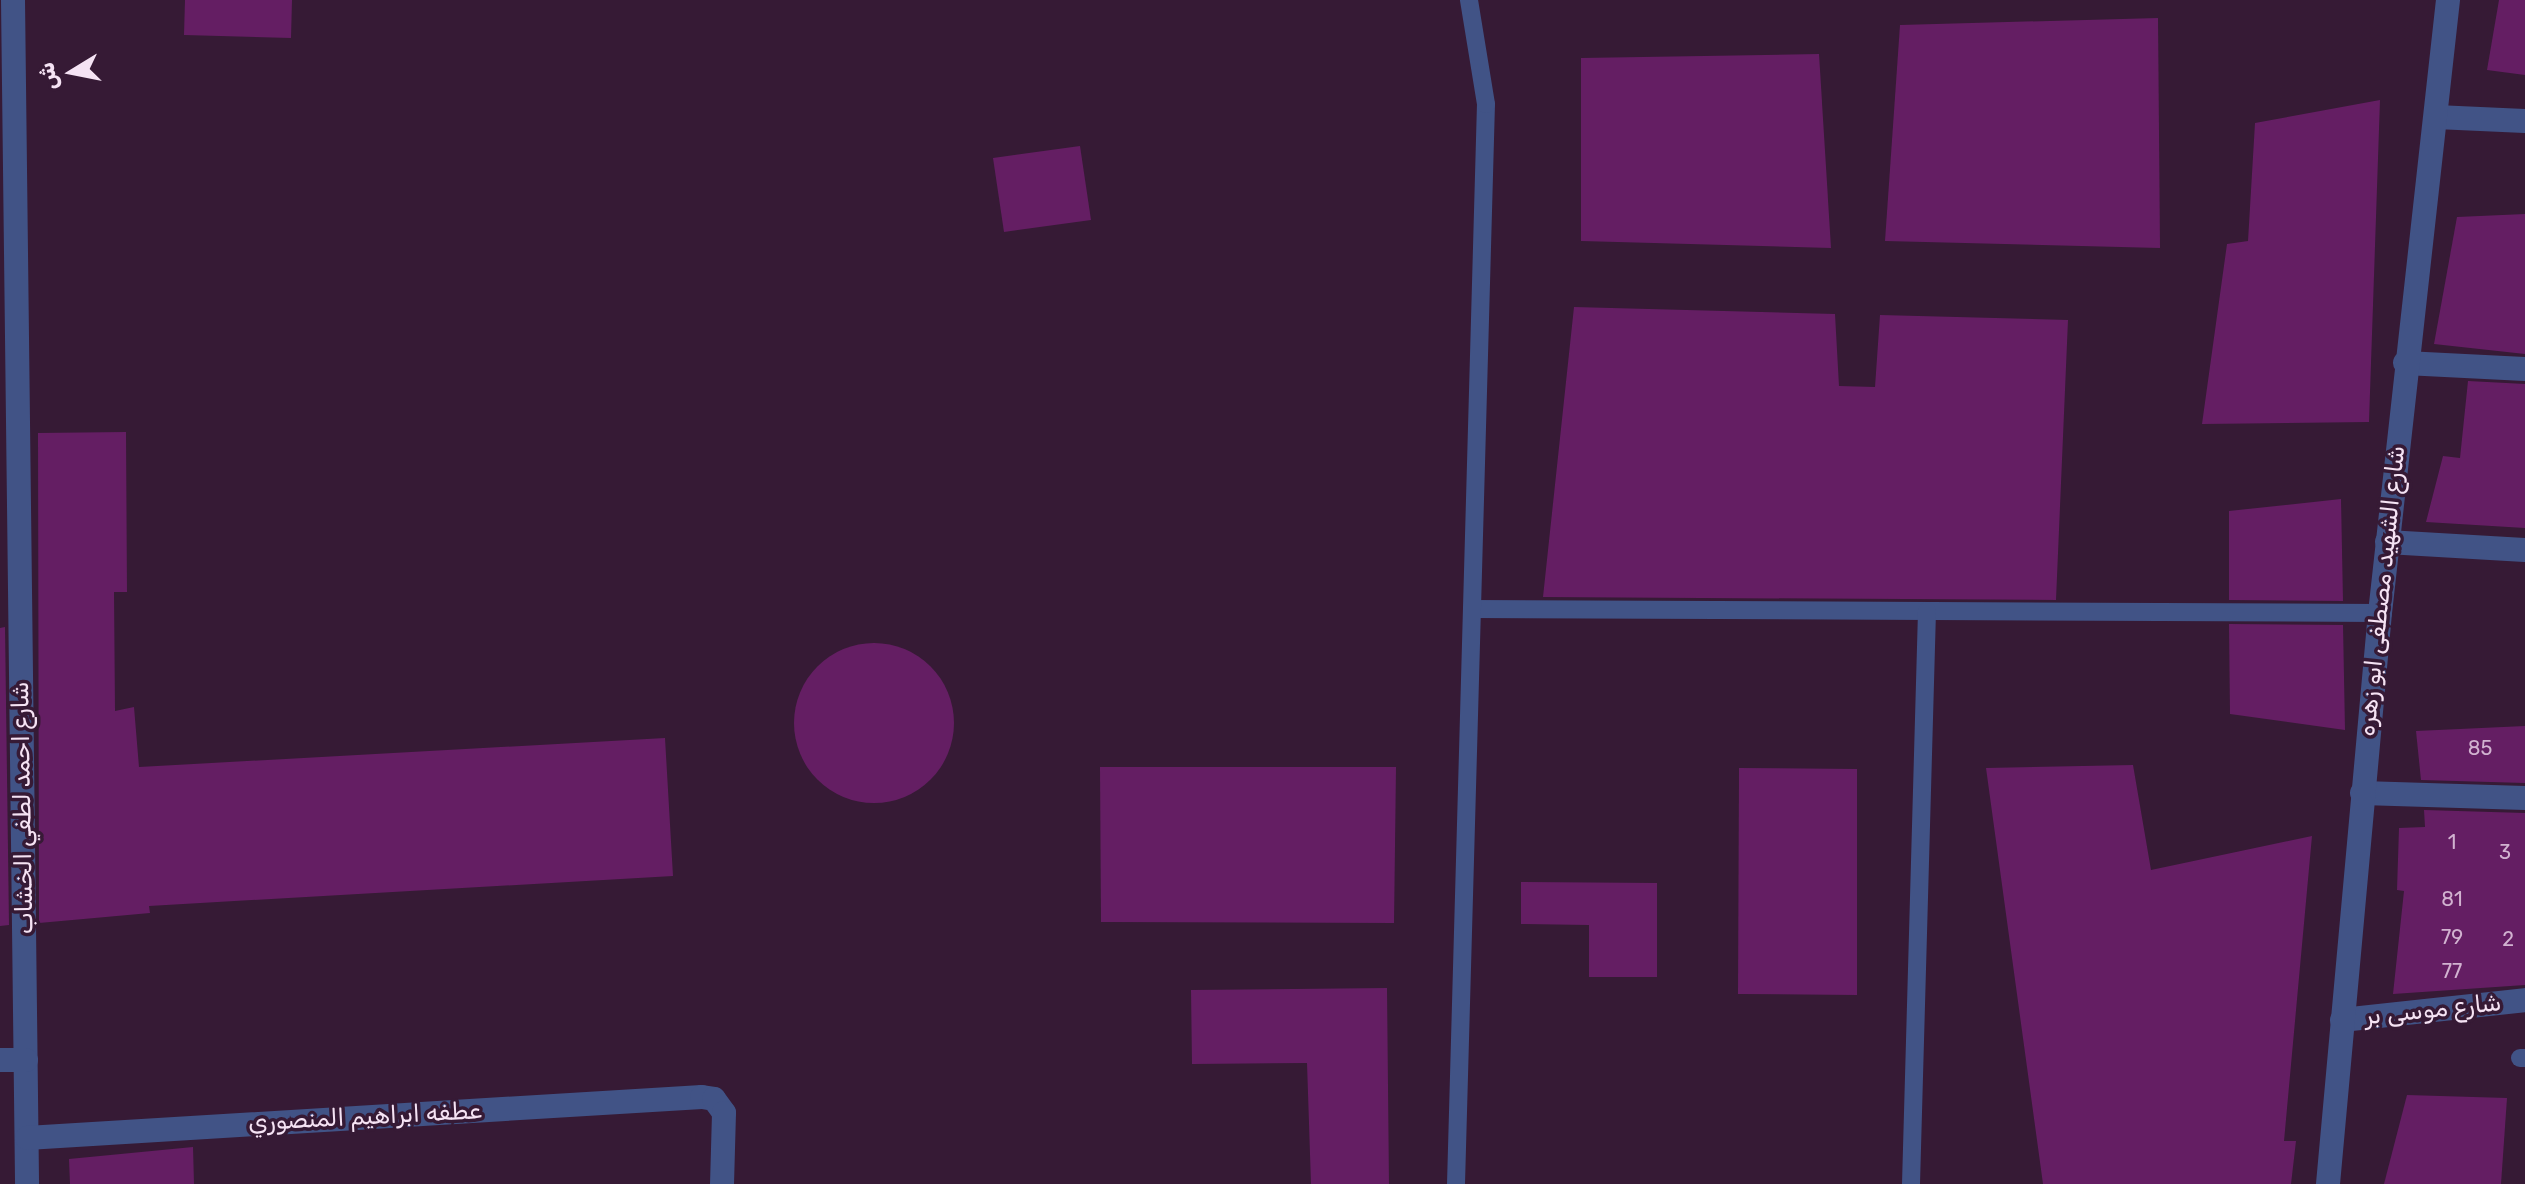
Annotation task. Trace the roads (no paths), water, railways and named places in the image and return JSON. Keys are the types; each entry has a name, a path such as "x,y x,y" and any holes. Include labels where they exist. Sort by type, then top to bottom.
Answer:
{"street":[{"name":"شارع احمد لطفي الخشاب","path":"13,0 27,1184"},
{"name":"شارع الشهيد مصطفى ابو زهره","path":"2328,1184 2362,793 2405,363 2448,0"},
{"path":"2436,117 2525,121"},
{"path":"2405,363 2525,369"},
{"path":"2387,542 2525,550"},
{"path":"2362,793 2525,798"},
{"name":"شارع موسى بر","path":"2342,1020 2525,1000"},
{"path":"0,1060 26,1060"},
{"name":"عطفه ابراهيم المنصوري","path":"27,1138 702,1097 714,1099 724,1113 722,1184"}],"lane":[{"path":"1456,1184 1486,104 1469,0"},
{"path":"1472,609 2380,613"},
{"path":"1911,1184 1927,611"}]}
